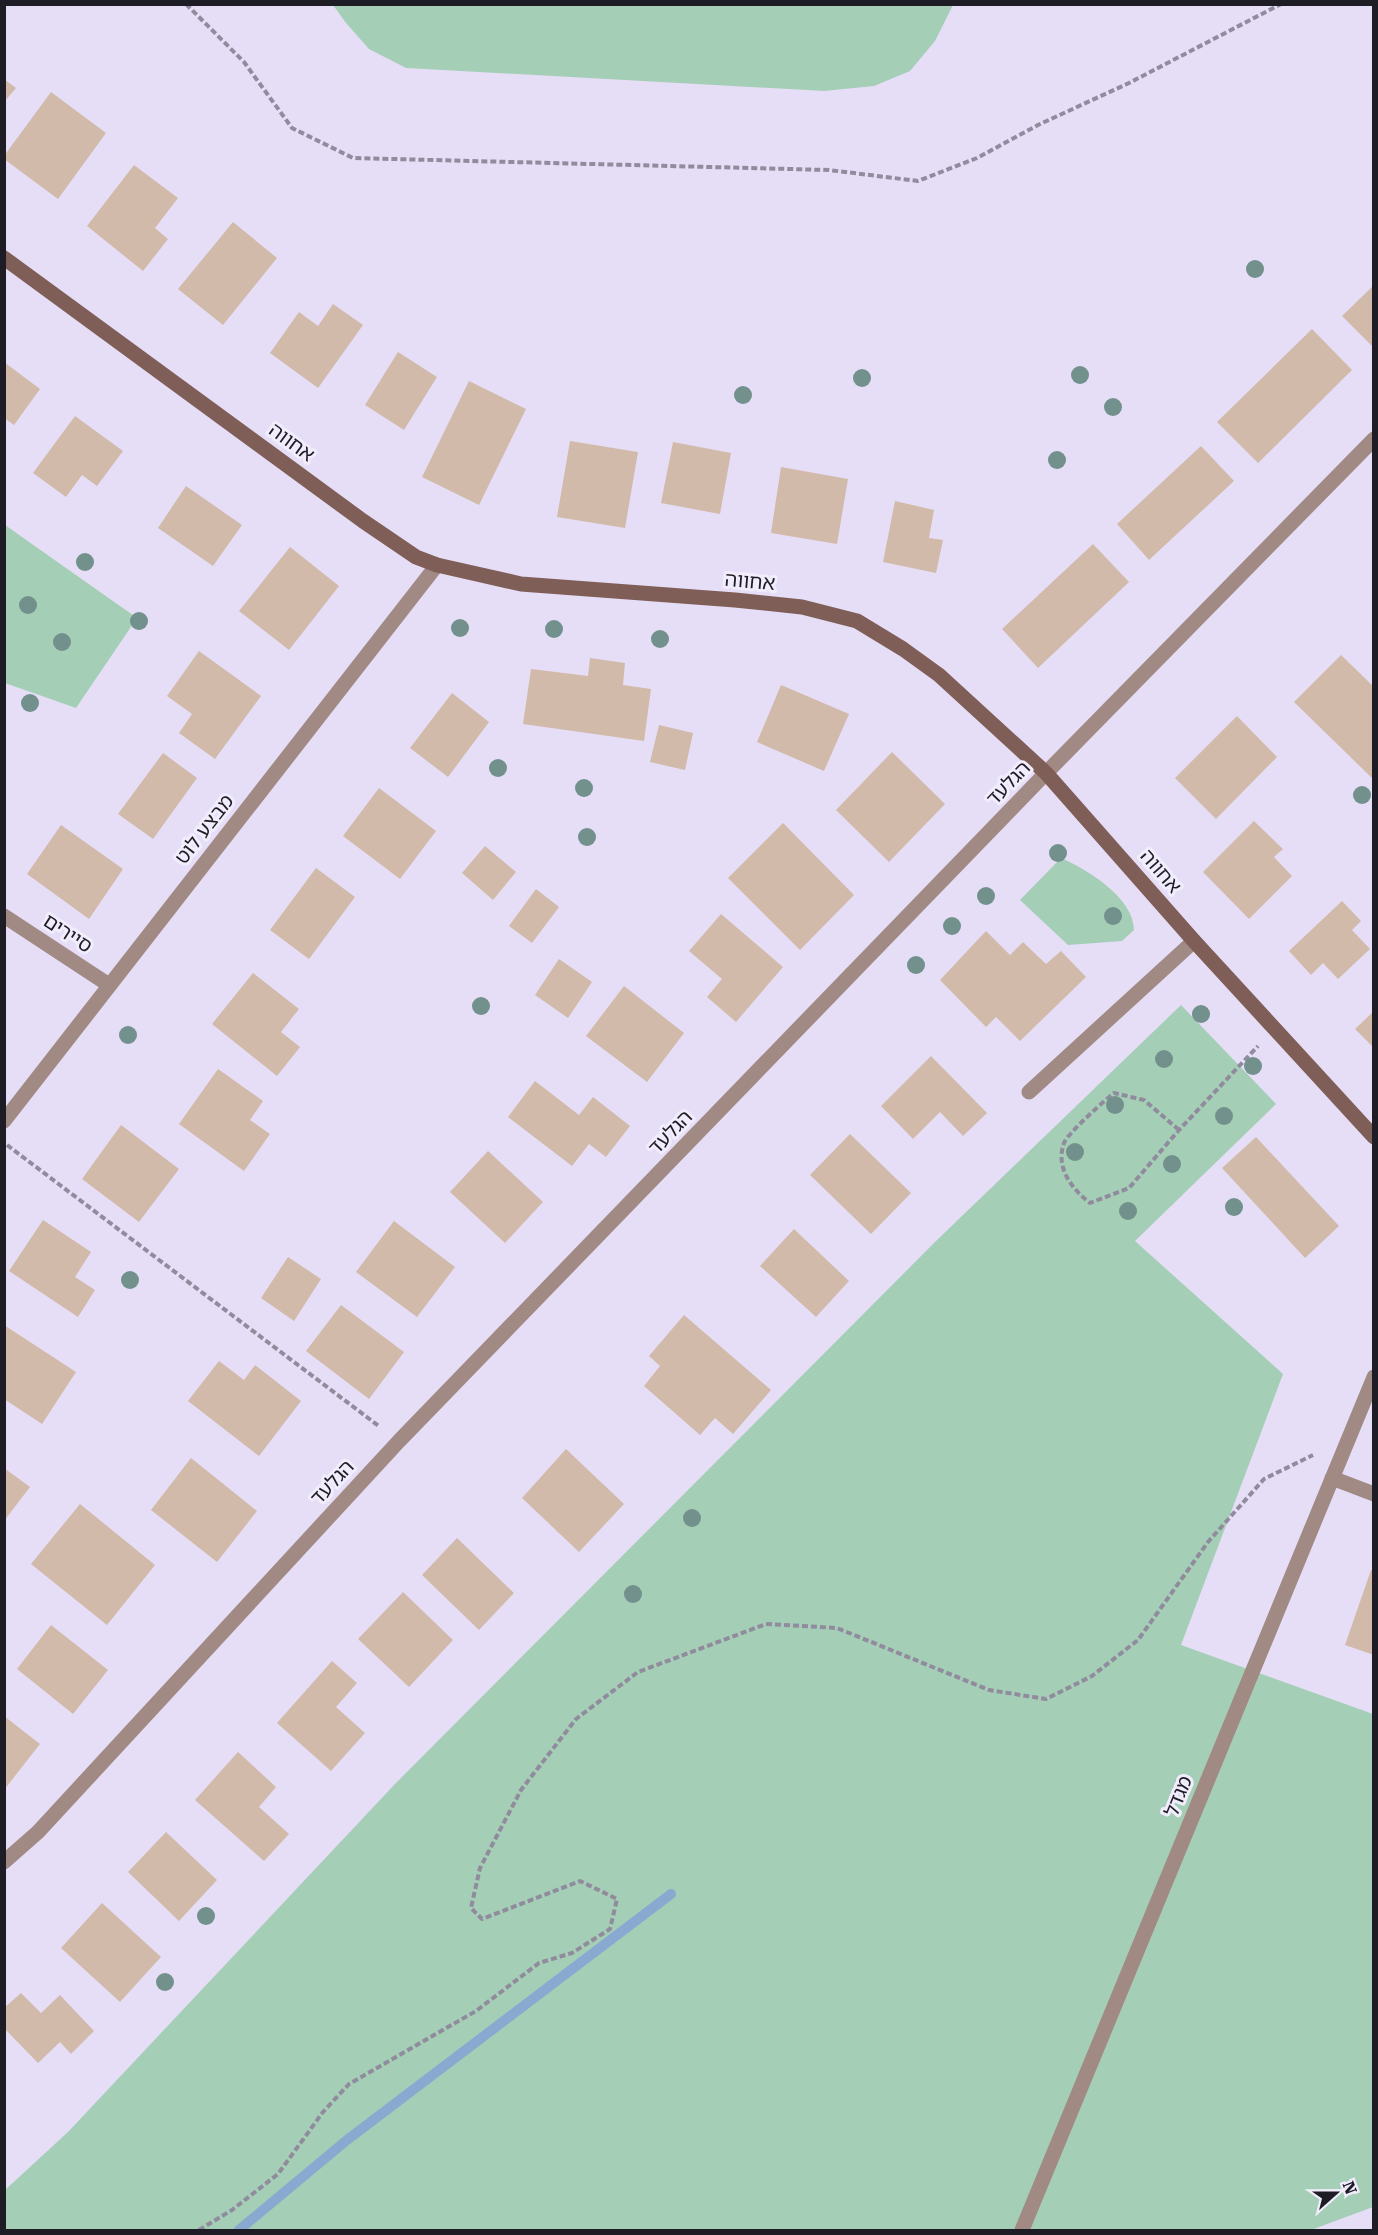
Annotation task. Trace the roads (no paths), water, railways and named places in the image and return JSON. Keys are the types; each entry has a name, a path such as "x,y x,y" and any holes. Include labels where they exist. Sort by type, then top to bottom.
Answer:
{"street":[{"name":"אחווה","path":"4,258 363,521 416,557 521,584 735,600 802,608 857,621 903,649 939,675 1046,773 1194,941 1374,1137"},
{"name":"הגלעד","path":"4,1862 38,1832 399,1441 1046,773 1374,439"},
{"name":"מבצע לוט","path":"4,1121 437,564"},
{"name":"סיירים","path":"4,916 109,985"},
{"path":"1029,1092 1194,941"},
{"name":"מגדל","path":"1022,2230 1374,1377"},
{"path":"1332,1478 1374,1494"}],"waterway":[{"path":"239,2230 347,2140 671,1894"}]}
